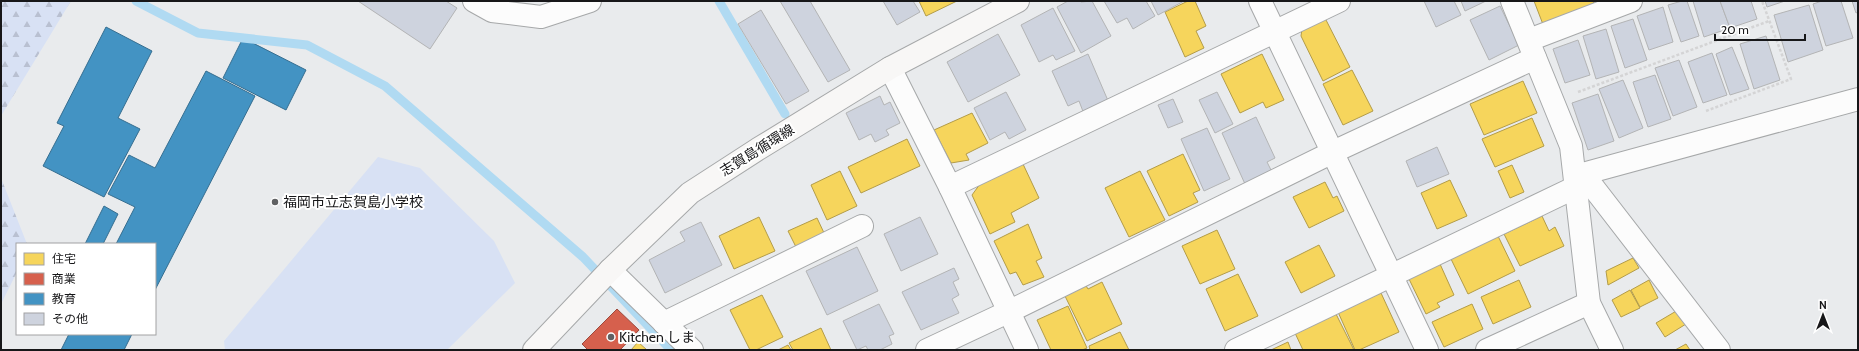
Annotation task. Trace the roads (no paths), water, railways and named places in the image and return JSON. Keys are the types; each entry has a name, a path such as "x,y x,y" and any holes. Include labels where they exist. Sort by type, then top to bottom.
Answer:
{"main road":[{"name":"志賀島循環線","path":"534,350 610,270 690,193 758,149 890,68 1018,1"}],"street":[{"path":"474,1 492,11 541,17 590,1"},
{"path":"1260,1 1427,350"},
{"path":"950,187 1339,1"},
{"path":"1512,1 1571,146 1578,179 1589,303 1612,350"},
{"path":"927,350 1010,311 1332,152 1532,49 1632,1"},
{"path":"890,68 950,187 1010,311 1027,350"},
{"path":"1236,350 1392,275 1578,179 1858,99"},
{"path":"1578,179 1719,350"},
{"path":"664,323 862,226"},
{"path":"610,270 692,350"},
{"path":"1487,350 1589,303"}],"waterway":[{"path":"136,1 198,33 307,45 385,86 583,257 671,350"},
{"path":"719,1 785,114"}],"place":[{"name":"福岡市立志賀島小学校","path":"275,202"},
{"name":"Kitchen しま","path":"611,337"}]}
